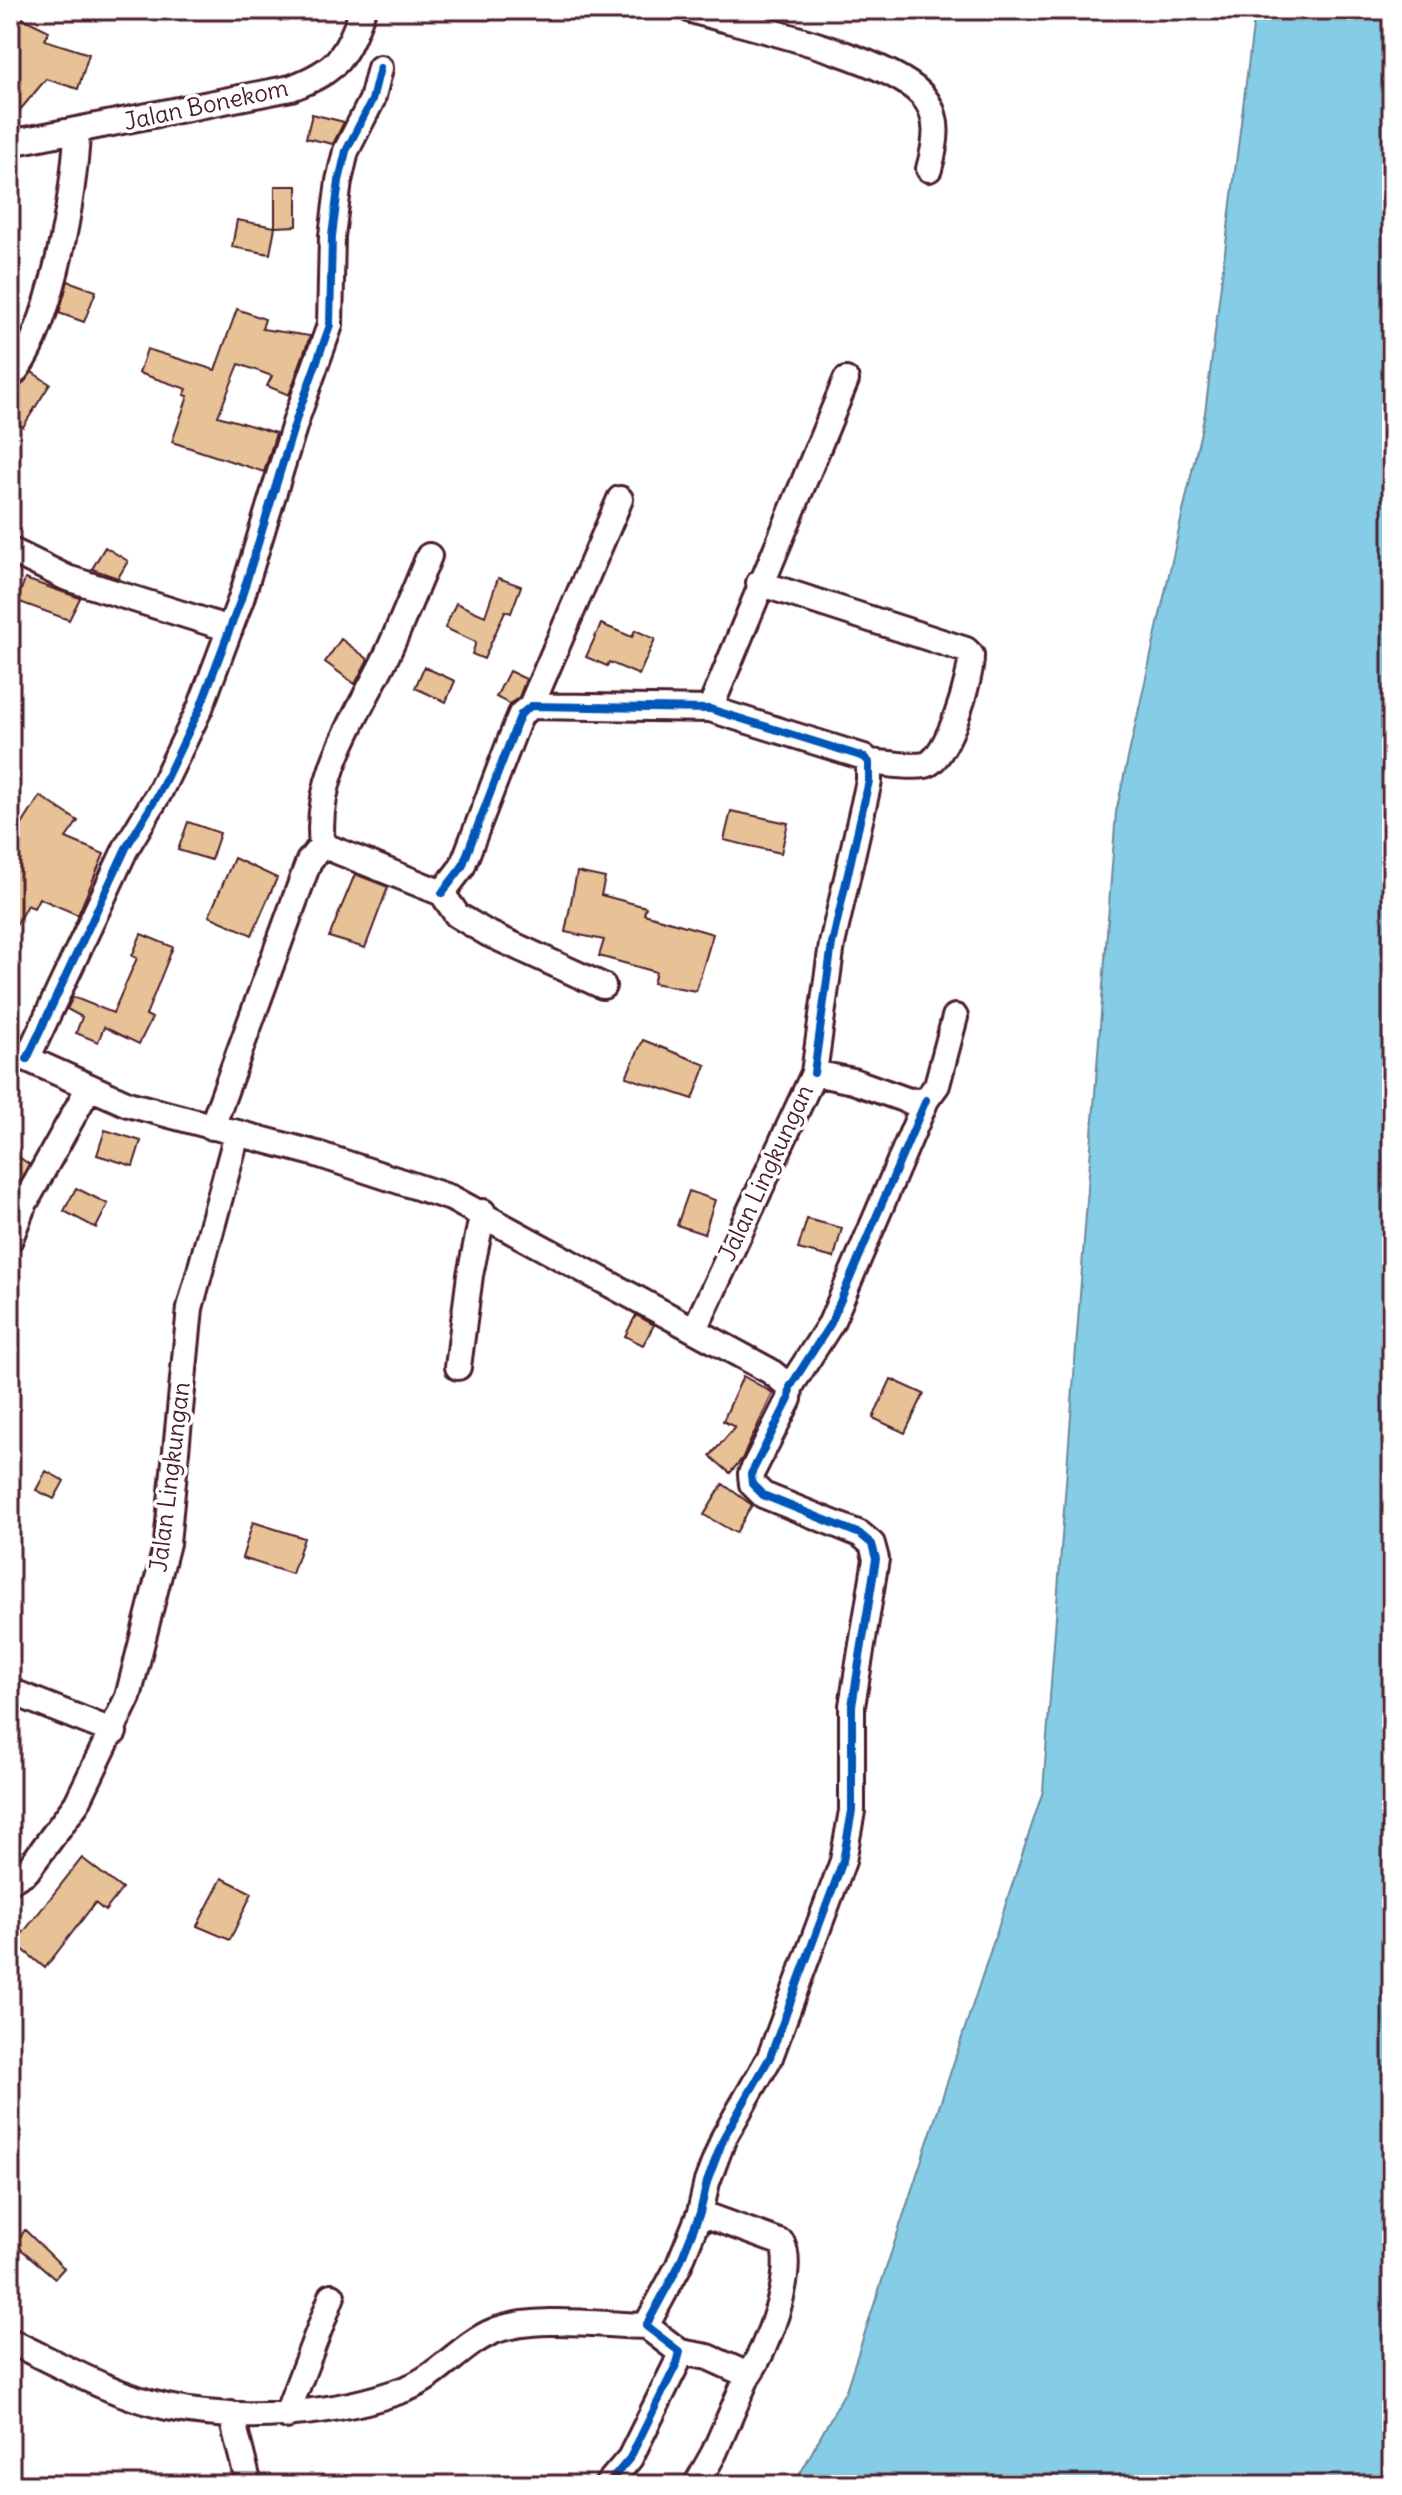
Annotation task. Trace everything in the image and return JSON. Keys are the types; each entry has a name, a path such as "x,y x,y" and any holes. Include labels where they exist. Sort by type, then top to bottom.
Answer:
{"street":[{"name":"Jalan Bonekom","path":"10,143 291,88 311,81 331,70 349,43 363,10"},
{"path":"691,10 847,56 893,75 923,95 939,132 929,169"},
{"path":"380,68 372,100 346,151 339,181 332,236 330,325 230,629 200,708 159,793 126,848 18,1055 88,1089 403,1180 483,1212 770,1371 790,1387"},
{"path":"10,377 31,346 43,309 76,172 77,132"},
{"path":"710,709 759,583 846,380"},
{"path":"322,845 377,864 437,894 442,893 462,867 521,714 531,706 620,499"},
{"path":"10,550 67,578 230,629"},
{"path":"212,1127 309,861 322,845 322,807 335,762 429,556"},
{"path":"531,706 710,709 853,753 869,762 925,765 942,753 972,671 971,655 966,650 759,583"},
{"path":"814,1073 832,944 869,781 869,762"},
{"path":"442,893 457,915 477,927 603,986"},
{"path":"646,2326 678,2267 700,2213 707,2182 724,2137 770,2057 843,1861 852,1811 852,1706 876,1559 872,1544 860,1534 763,1495 752,1484 751,1474 789,1399 790,1387 831,1323 926,1100 937,1085 955,1017"},
{"name":"Jalan Lingkungan","path":"695,1329 814,1073 853,1081 909,1101 926,1100"},
{"path":"10,1239 22,1208 88,1089"},
{"name":"Jalan Lingkungan","path":"10,1881 27,1871 77,1803 114,1732 138,1660 167,1543 190,1308 237,1134"},
{"path":"458,1367 470,1275 483,1212"},
{"path":"10,1691 114,1732"},
{"path":"696,2485 714,2453 748,2375 761,2356 772,2324 788,2254 782,2243 773,2237 700,2213"},
{"path":"286,2416 332,2296"},
{"path":"10,2341 166,2407 231,2414 286,2416 404,2389 423,2380 495,2330 537,2324 646,2326 680,2352 708,2357 748,2375"},
{"path":"607,2485 630,2458 680,2352"},
{"path":"231,2414 249,2485"}],"water":[{"path":"1255,10 1392,10 1392,2485 794,2485 846,2390 1043,1791 1116,812 1205,413"}],"building":[{"path":"10,12 49,31 45,40 89,54 78,89 46,79 10,122"},
{"path":"312,114 344,122 333,144 306,138"},
{"path":"275,186 297,186 297,226 275,227"},
{"path":"237,220 275,227 270,254 232,247"},
{"path":"68,281 96,291 84,322 59,313"},
{"path":"237,309 265,319 262,329 310,336 289,395 267,386 272,376 239,364 218,416 276,433 264,472 172,442 188,396 184,395 187,389 139,373 147,349 215,370"},
{"path":"32,372 50,384 23,427 10,419 10,396"},
{"path":"105,547 128,561 118,578 92,569"},
{"path":"498,578 521,586 511,613 505,611 484,659 472,654 476,642 445,628 456,603 485,616"},
{"path":"25,579 80,598 69,620 17,601"},
{"path":"601,624 632,637 635,630 655,639 639,675 609,662 607,666 586,657"},
{"path":"341,639 368,659 355,684 325,662"},
{"path":"424,667 455,681 446,702 415,688"},
{"path":"509,671 526,679 519,697 510,704 496,697"},
{"path":"40,796 78,821 66,838 104,854 78,915 39,898 34,908 27,905 10,936 10,844"},
{"path":"731,811 788,823 781,853 724,840"},
{"path":"188,822 220,833 211,860 178,850"},
{"path":"234,858 277,878 252,935 209,916"},
{"path":"577,872 605,878 601,895 646,907 644,914 713,934 696,991 653,983 656,972 599,956 604,940 565,932"},
{"path":"355,874 388,887 365,948 329,937"},
{"path":"141,934 173,947 146,1015 152,1018 139,1044 104,1027 98,1042 76,1033 82,1017 67,1009 73,997 113,1013 137,958 132,956"},
{"path":"643,1040 706,1065 693,1099 626,1077"},
{"path":"105,1130 141,1141 133,1166 97,1155"},
{"path":"10,1151 29,1164 10,1199"},
{"path":"76,1188 108,1204 96,1228 64,1211"},
{"path":"689,1191 715,1200 704,1234 677,1225"},
{"path":"807,1219 842,1228 834,1258 798,1249"},
{"path":"636,1315 654,1325 643,1345 625,1336"},
{"path":"743,1376 773,1393 742,1459 730,1473 710,1456 735,1427 723,1421"},
{"path":"891,1379 924,1394 905,1433 873,1418"},
{"path":"46,1471 64,1481 54,1499 36,1490"},
{"path":"723,1484 752,1505 736,1533 704,1515"},
{"path":"253,1522 304,1538 292,1574 242,1558"},
{"path":"82,1858 122,1889 105,1911 95,1903 45,1968 15,1943"},
{"path":"222,1878 252,1893 230,1940 197,1926"},
{"path":"25,2230 64,2268 55,2278 15,2244"}],"cycle path":[{"path":"27,1059 126,848 159,793 200,708 241,599 297,417 330,325 332,236 339,181 346,151 372,100 380,68"},
{"path":"442,893 462,867 521,714 531,706 710,709 864,757 869,762 869,781 832,944 814,1073"},
{"path":"607,2485 630,2458 677,2363 680,2352 646,2326 678,2267 700,2213 707,2182 724,2137 770,2057 843,1861 852,1811 852,1706 876,1559 872,1544 860,1534 763,1495 752,1484 751,1474 789,1399 790,1387 831,1323 926,1100"}]}
